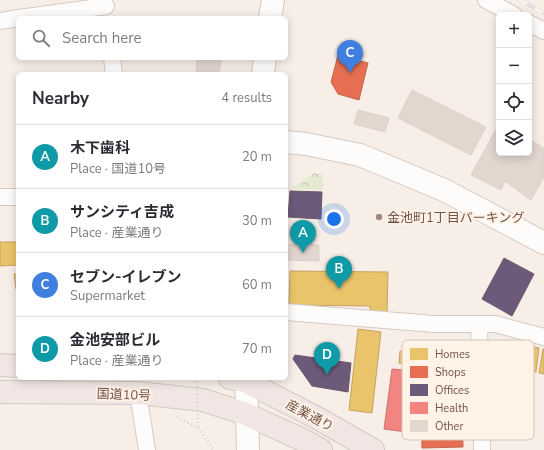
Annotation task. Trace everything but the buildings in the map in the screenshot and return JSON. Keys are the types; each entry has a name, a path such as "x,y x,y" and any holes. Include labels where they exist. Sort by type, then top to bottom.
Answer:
{"highway":[{"path":"0,366 16,366"},
{"name":"産業通り","path":"242,380 319,419 373,450"},
{"name":"国道10号","path":"0,392 138,393 203,400 246,414"},
{"name":"産業通り","path":"246,414 321,450"}],"street":[{"path":"270,16 272,0"},
{"path":"486,0 508,12"},
{"path":"36,16 106,8"},
{"path":"0,21 16,18"},
{"path":"532,25 544,31"},
{"path":"112,60 114,72"},
{"path":"263,72 265,60"},
{"path":"288,142 306,144 360,156 444,190 544,243"},
{"path":"0,197 16,197"},
{"path":"288,312 434,324 495,324 544,337"},
{"path":"479,324 479,340"},
{"path":"240,380 246,414 248,450"},
{"path":"138,393 147,450"},
{"path":"482,440 482,450"}],"path":[{"path":"197,380 198,428"},
{"path":"174,416 198,428 214,450"}],"green space":[{"path":"314,173 323,174 322,190 290,189"}],"railway":[{"path":"519,0 544,13"}],"place":[{"name":"セブン-イレブン","path":"350,73"},
{"name":"金池町1丁目パーキング","path":"379,217"},
{"name":"木下歯科","path":"303,253"},
{"name":"サンシティ吉成","path":"339,289"},
{"name":"金池安部ビル","path":"327,375"}]}
